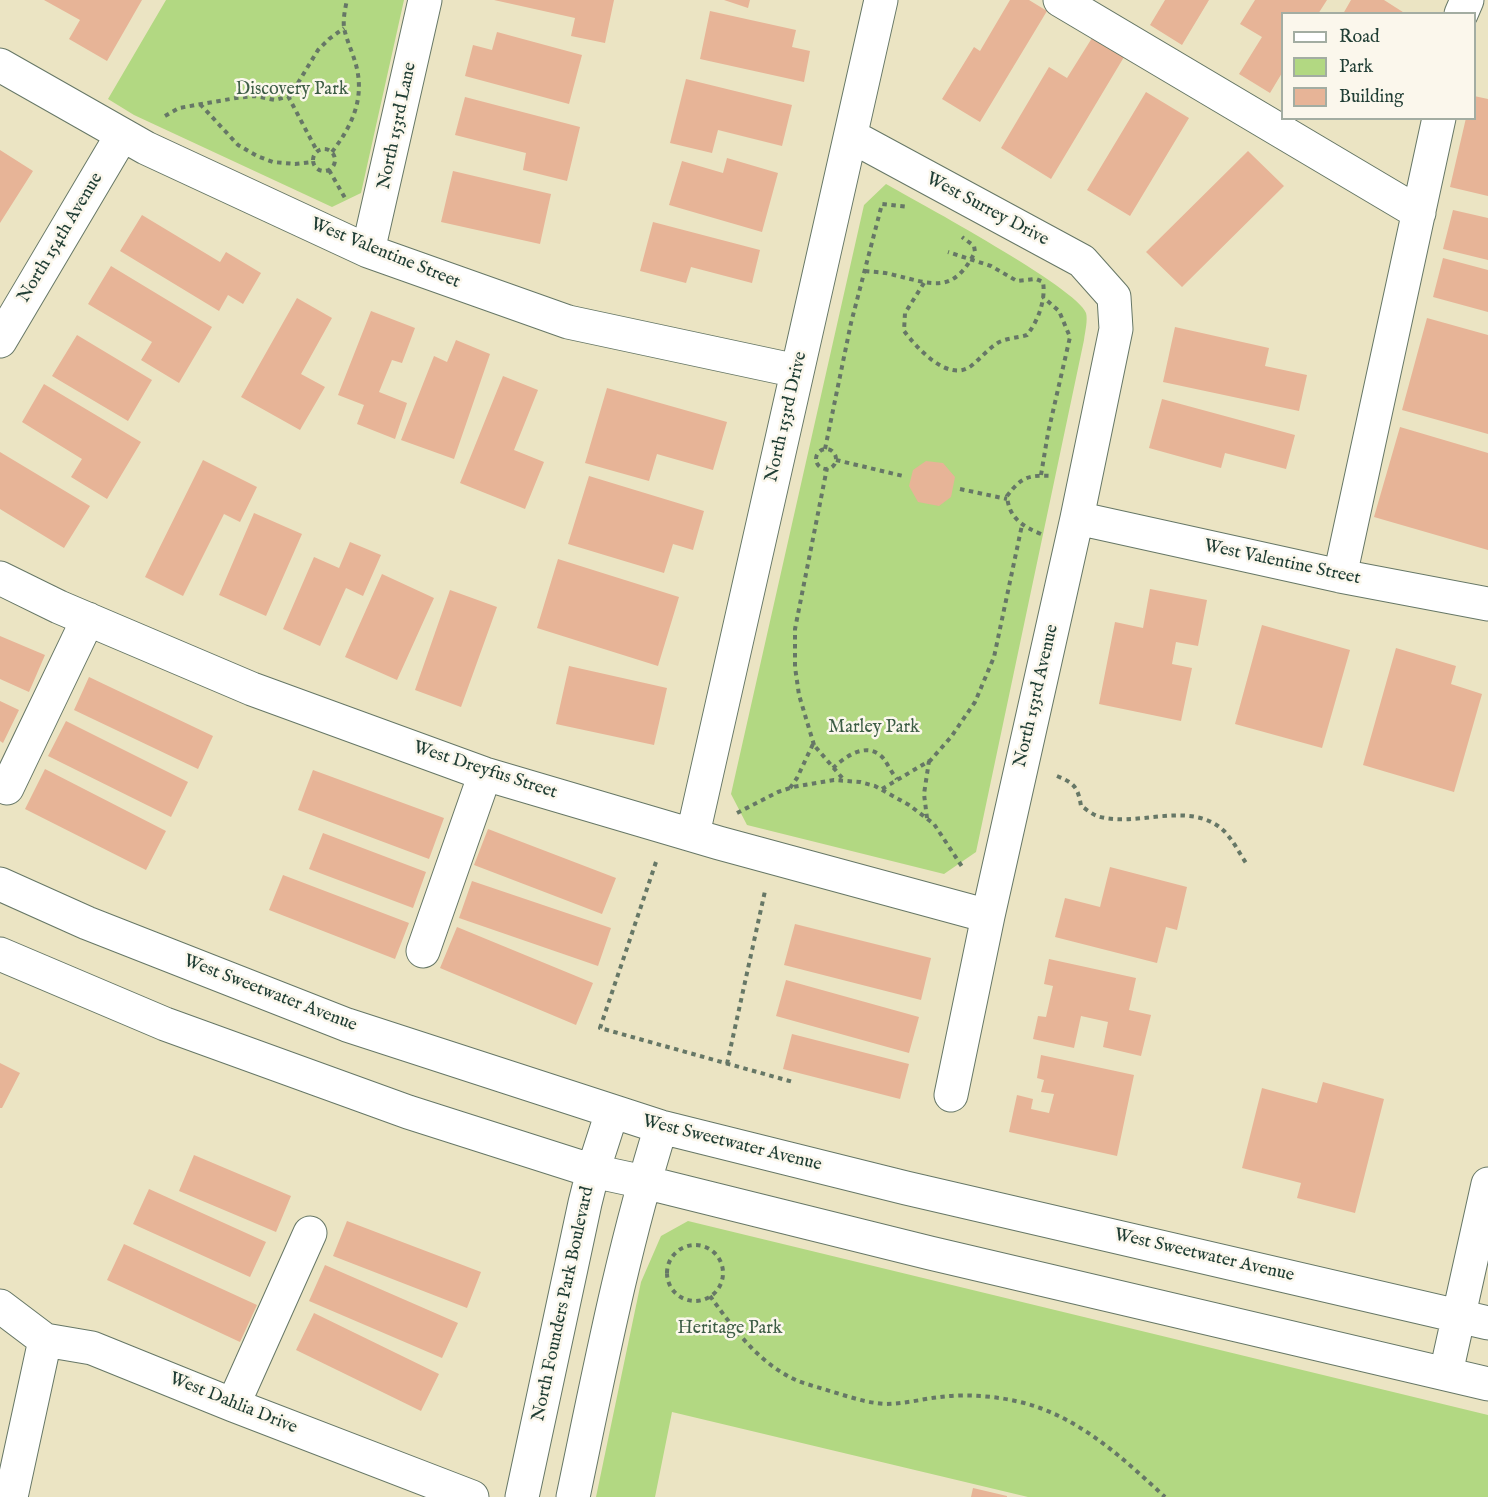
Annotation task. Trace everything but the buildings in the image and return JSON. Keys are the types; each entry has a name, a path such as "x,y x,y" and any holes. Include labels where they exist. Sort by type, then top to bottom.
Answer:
{"street":[{"name":"North 153rd Lane","path":"368,251 425,0"},
{"name":"North 153rd Drive","path":"693,834 881,0"},
{"path":"1060,0 1419,213"},
{"name":"West Valentine Street","path":"0,65 146,148 368,251 568,322 797,371"},
{"path":"1340,576 1438,120"},
{"name":"North 154th Avenue","path":"0,341 122,135"},
{"name":"West Surrey Drive","path":"850,135 1082,261 1114,297"},
{"name":"North 153rd Avenue","path":"951,1095 1116,329 1114,297"},
{"name":"West Valentine Street","path":"1077,518 1340,576 1488,604"},
{"name":"West Dreyfus Street","path":"0,578 88,619 252,689 485,774 988,916"},
{"path":"7,788 88,619"},
{"path":"423,951 485,774"},
{"name":"West Sweetwater Avenue","path":"0,884 87,923 347,1025 661,1128 906,1188 1474,1319"},
{"path":"0,954 165,1024 408,1112 592,1171 941,1256 1488,1383"},
{"name":"North Founders Park Boulevard","path":"522,1497 592,1171 612,1112"},
{"path":"573,1497 617,1286 644,1182 661,1128"},
{"path":"1446,1373 1474,1319 1488,1185"},
{"path":"233,1405 310,1233"},
{"name":"West Dahlia Drive","path":"0,1306 45,1340 92,1348 472,1497"},
{"path":"10,1497 45,1340"}],"path":[{"path":"333,152 348,132 356,111 359,88 357,70 344,28 347,0"},
{"path":"165,116 178,108 199,104 255,96 275,100 288,96 299,85 318,50 344,28"},
{"path":"288,96 317,151"},
{"path":"199,104 238,145 257,156 273,162 295,164 312,162"},
{"path":"312,162 313,155 317,151 326,149 333,152"},
{"path":"312,162 320,170 329,170 333,167 335,159 333,152"},
{"path":"329,170 349,203"},
{"path":"825,449 834,453 836,460 834,465 827,468 820,466 816,457 825,449 851,323 882,204 909,207 919,211"},
{"path":"865,271 892,274 924,283 952,280 962,273 975,252 974,246 953,232"},
{"path":"924,283 905,313 904,331 937,364 956,371 972,365 997,342 1027,335 1040,311 1043,282 1036,279 1017,281 991,266 948,252"},
{"path":"1041,475 1070,337 1059,311 1043,297"},
{"path":"836,460 903,476"},
{"path":"827,468 795,629 795,667 799,695 814,745 844,781"},
{"path":"1047,537 1022,525 1009,509 1007,496 1017,483 1031,475 1060,477"},
{"path":"960,489 1007,499"},
{"path":"881,789 929,762 951,737 975,702 994,657 1022,525"},
{"path":"790,788 814,745"},
{"path":"833,768 854,752 868,751 883,757 897,779"},
{"path":"927,819 924,794 929,762"},
{"path":"1057,776 1071,782 1079,794 1081,806 1098,816 1120,818 1176,815 1202,818 1219,826 1246,863"},
{"path":"736,813 790,788 834,780 860,782 881,789 909,805 934,824 966,871"},
{"path":"656,862 600,1028 793,1082"},
{"path":"727,1064 765,891"},
{"path":"692,1246 701,1246 716,1255 723,1271 722,1281 710,1296 704,1300 694,1301 677,1295 671,1287 667,1269 676,1253 692,1246"},
{"path":"710,1296 748,1345 780,1371 798,1381 859,1400 886,1404 942,1396 971,1395 1013,1401 1040,1408 1075,1424 1099,1439 1165,1497"}],"green space":[{"name":"Discovery Park","path":"166,0 404,0 361,193 332,207 134,115 108,99"},
{"name":"Marley Park","path":"886,184 1028,266 1077,301 1087,316 1084,340 976,852 944,874 747,825 731,794 864,205"},
{"name":"Heritage Park","path":"688,1221 1488,1415 1488,1497 1028,1497 672,1412 655,1497 596,1497 641,1282 661,1236"}]}
